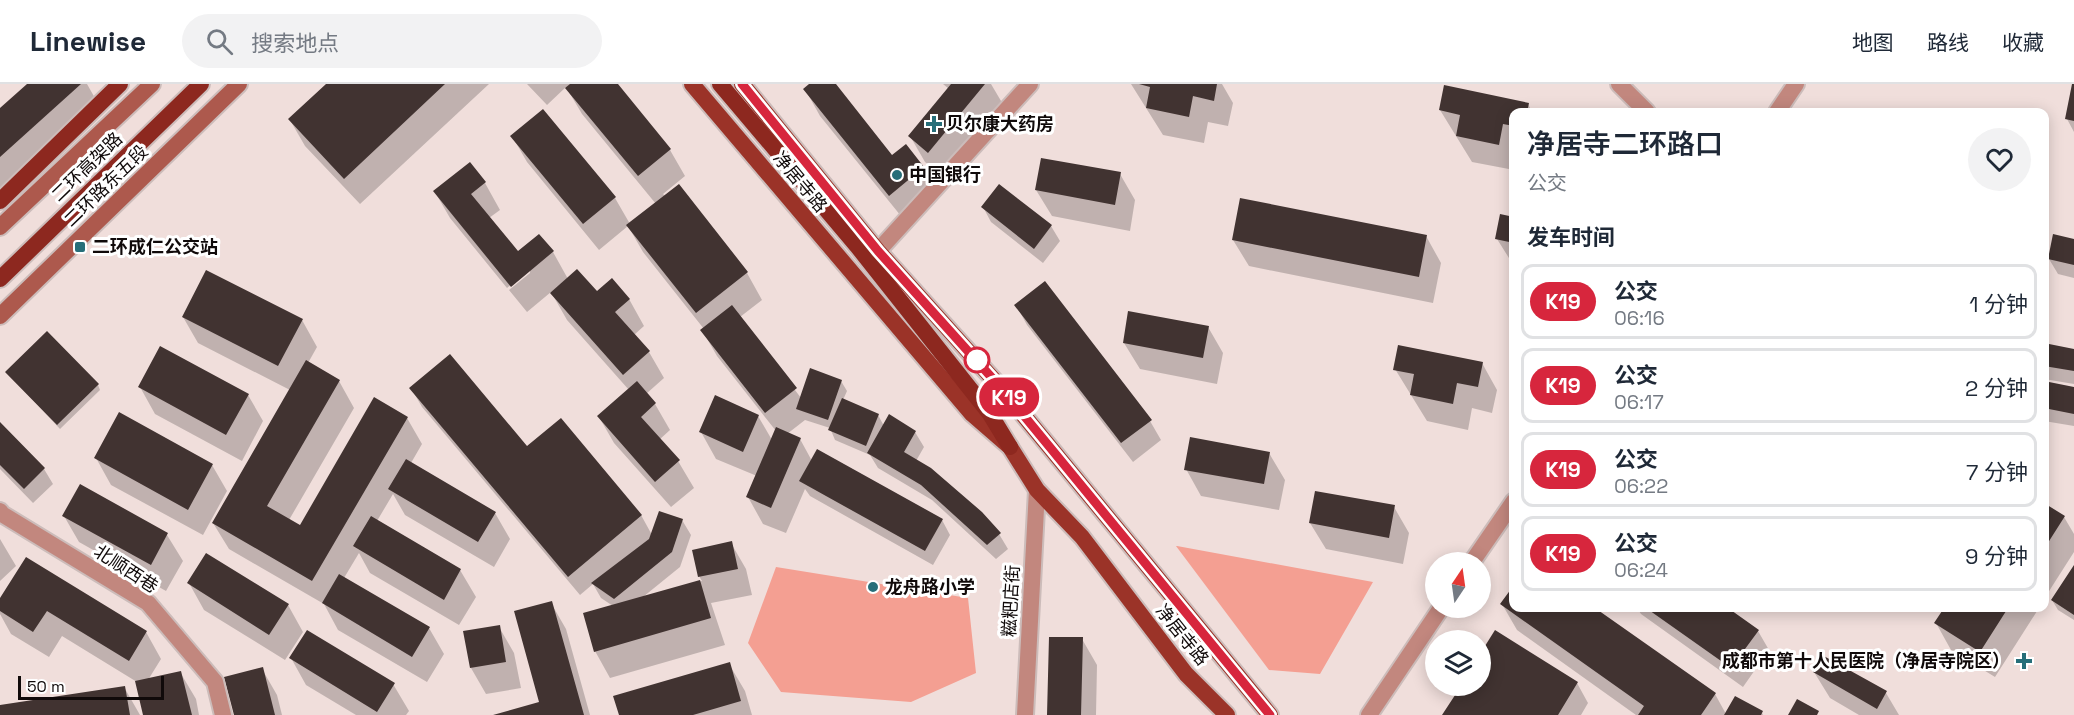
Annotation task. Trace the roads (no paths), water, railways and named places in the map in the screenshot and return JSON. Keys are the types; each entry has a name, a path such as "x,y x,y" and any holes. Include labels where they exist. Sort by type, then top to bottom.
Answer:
{"highway":[{"name":"二环高架路","path":"0,201 120,84"},
{"name":"二环高架路","path":"0,279 201,84"},
{"path":"720,84 819,199 990,414 1011,447"}],"main road":[{"path":"0,227 152,84"},
{"name":"二环路东五段","path":"0,316 239,84"},
{"name":"净居寺路","path":"692,84 972,414 1011,447 1037,490 1082,537 1186,674 1227,715"},
{"name":"净居寺路","path":"742,84 878,251 1002,389 1270,715"}],"street":[{"path":"878,251 1030,84"},
{"path":"1619,84 1643,108"},
{"path":"1780,108 1796,84"},
{"name":"糍粑店街","path":"1025,715 1037,490"},
{"path":"1479,552 1509,508"},
{"name":"北顺西巷","path":"0,511 148,603 215,682 223,715"},
{"path":"1369,715 1434,618"}],"place":[{"name":"贝尔康大药房","path":"934,124"},
{"name":"中国银行","path":"897,175"},
{"name":"二环成仁公交站","path":"80,247"},
{"name":"龙舟路小学","path":"873,587"},
{"name":"成都市第十人民医院（净居寺院区）","path":"2024,661"}]}
